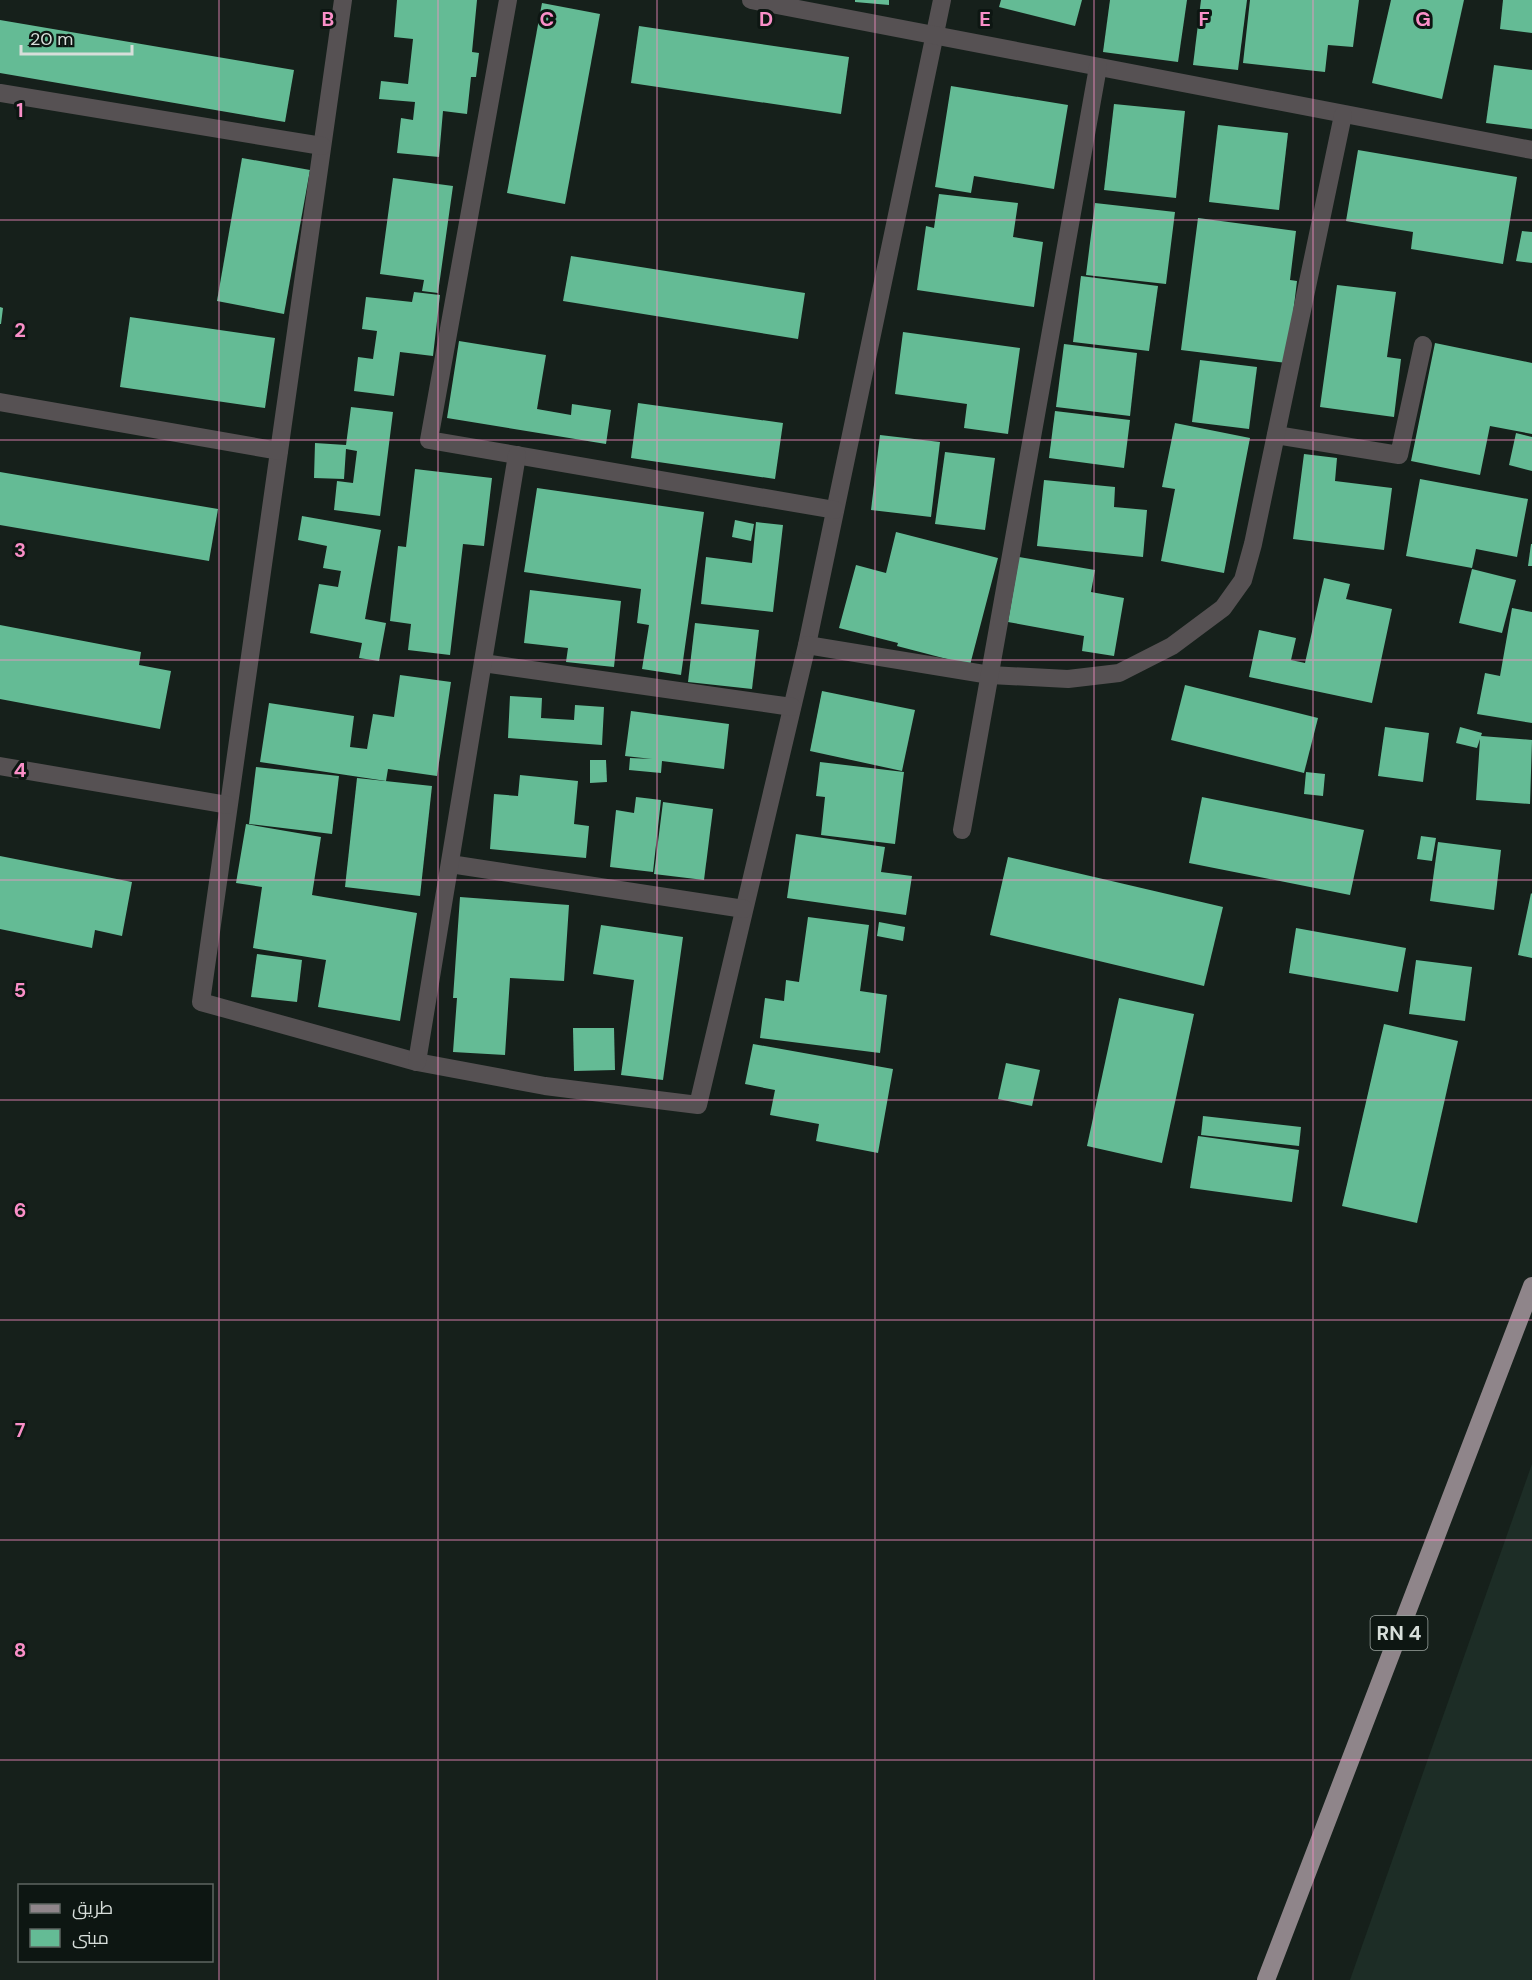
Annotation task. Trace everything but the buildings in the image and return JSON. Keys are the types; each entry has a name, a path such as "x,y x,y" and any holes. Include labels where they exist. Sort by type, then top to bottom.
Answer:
{"main road":[{"name":"RN 4","path":"1266,1980 1532,1286"}],"street":[{"path":"343,0 201,1002 417,1062 545,1086 698,1105 807,645 942,0"},
{"path":"508,0 429,440 835,510"},
{"path":"751,0 1532,150"},
{"path":"962,830 1098,68"},
{"path":"0,93 322,146"},
{"path":"807,645 990,675 1068,679 1119,673 1172,646 1223,608 1243,580 1253,544 1343,115"},
{"path":"1276,435 1399,455 1423,345"},
{"path":"0,402 279,451"},
{"path":"417,1062 517,455"},
{"path":"483,663 792,707"},
{"path":"0,766 228,804"},
{"path":"450,864 744,909"}],"shaded area":[{"path":"1532,1464 1532,1980 1350,1980"}]}
